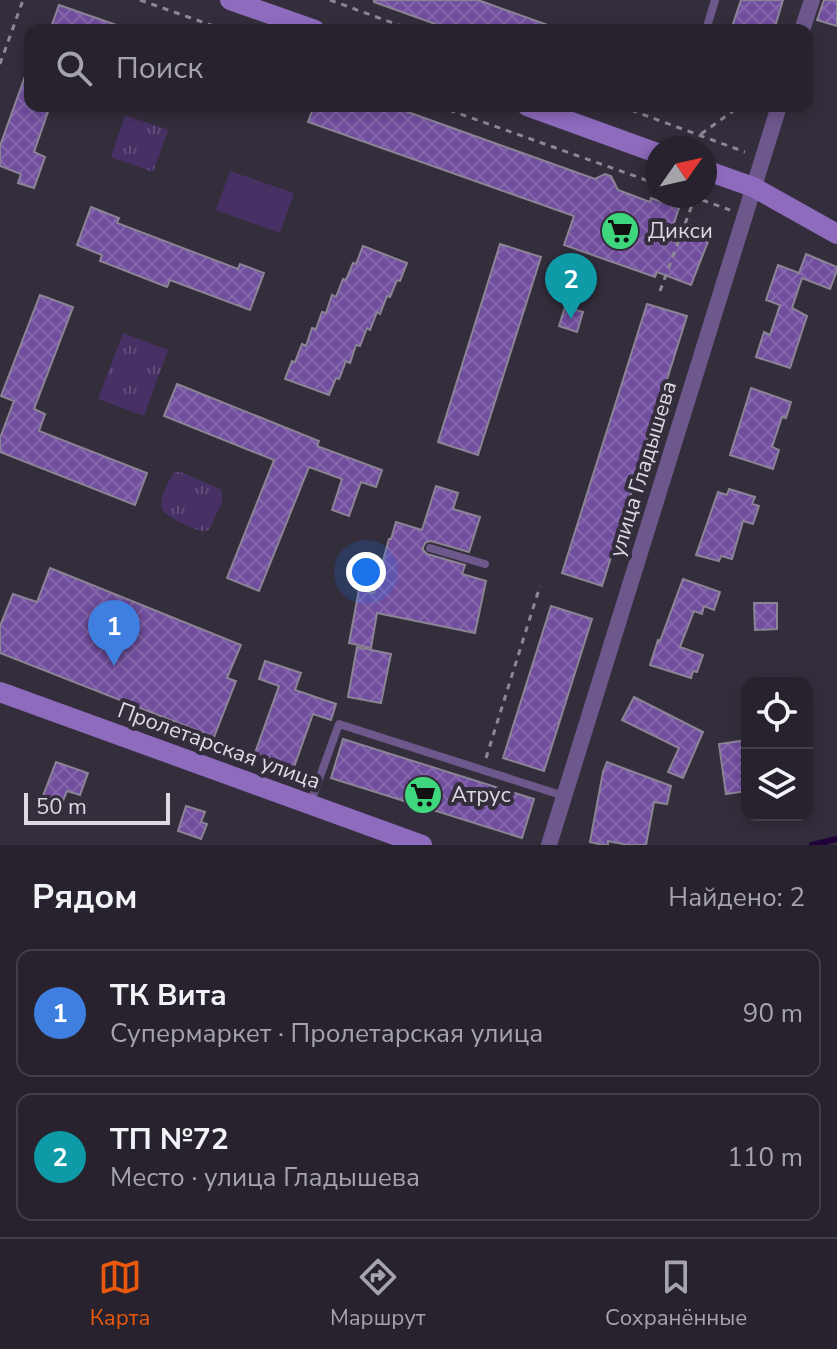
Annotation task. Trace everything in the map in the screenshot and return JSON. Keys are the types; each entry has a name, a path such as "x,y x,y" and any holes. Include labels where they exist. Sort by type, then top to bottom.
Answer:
{"main road":[{"path":"230,0 298,24"},
{"path":"544,112 645,149"},
{"path":"717,174 753,187 837,234"},
{"name":"Пролетарская улица","path":"0,692 422,845"}],"street":[{"path":"804,24 812,0"},
{"name":"улица Гладышева","path":"549,845 777,112"}],"lane":[{"path":"708,24 715,0"},
{"path":"430,548 485,564"},
{"path":"310,804 339,724 564,796"}],"path":[{"path":"0,64 23,0"},
{"path":"140,0 208,24"},
{"path":"330,0 396,24"},
{"path":"455,112 645,180"},
{"path":"636,112 748,153"},
{"path":"699,135 732,112"},
{"path":"717,205 730,210"},
{"path":"660,291 689,208"},
{"path":"482,770 540,586"}],"green space":[{"path":"125,115 168,130 153,172 111,157"},
{"path":"230,171 294,193 280,233 216,210"},
{"path":"123,333 168,350 144,416 98,399"},
{"path":"175,472 222,490 222,502 209,530 187,526 162,509 163,495"}],"building":[{"path":"478,0 545,24 435,24 374,2"},
{"path":"741,0 783,0 776,24 733,24"},
{"path":"824,0 837,0 837,26 817,20"},
{"path":"59,5 114,24 52,24"},
{"path":"24,79 24,112 48,112 34,152 45,157 34,188 18,183 21,174 0,166 0,146"},
{"path":"312,112 408,112 595,179 605,174 611,176 618,190 645,200 645,208 679,208 673,226 709,239 691,285 657,272 655,277 564,245 574,216 308,122"},
{"path":"91,207 119,218 117,223 238,269 240,264 264,273 250,310 170,280 167,287 100,261 102,255 77,245"},
{"path":"500,244 541,257 478,455 438,442"},
{"path":"363,246 407,263 400,281 397,280 390,297 387,296 380,314 377,312 370,330 367,328 360,346 356,345 350,363 346,361 329,395 285,379 302,344 306,346 312,328 316,329 322,312 326,313 332,295 336,297 343,279 346,280 353,263 356,264"},
{"path":"806,254 837,267 837,270 830,289 802,278 792,308 807,316 790,368 756,357 764,332 770,335 780,305 766,300 778,265 799,273"},
{"path":"40,295 73,307 34,409 45,414 39,431 147,473 135,505 0,452 0,438 14,401 1,396"},
{"path":"647,304 687,316 602,586 562,573"},
{"path":"565,307 583,312 577,332 559,326"},
{"path":"177,384 319,441 317,446 382,470 376,487 361,482 349,516 332,510 342,479 309,467 259,591 227,578 274,460 164,416"},
{"path":"751,388 791,402 786,418 782,417 772,447 779,450 773,469 730,455"},
{"path":"436,486 458,493 453,509 480,517 469,552 431,541 423,547 427,554 465,565 462,574 486,581 475,633 377,613 371,648 349,643 359,590 374,593 396,522 422,530"},
{"path":"729,489 755,497 752,504 759,506 753,524 743,521 732,559 721,556 719,561 696,555 718,492 727,495"},
{"path":"50,568 241,645 227,678 236,681 214,737 0,653 0,626 13,594 37,602"},
{"path":"683,579 720,592 714,610 704,606 702,614 694,611 680,647 703,655 697,672 693,671 691,678 650,665"},
{"path":"754,603 777,603 777,629 755,630"},
{"path":"551,606 592,619 544,771 503,758"},
{"path":"357,647 391,654 381,703 348,697"},
{"path":"265,661 301,673 295,690 336,704 331,720 313,714 294,767 255,753 279,686 259,679"},
{"path":"634,697 703,732 683,778 668,772 679,748 622,720"},
{"path":"343,739 534,799 522,838 331,778"},
{"path":"741,741 741,792 726,794 719,744"},
{"path":"56,762 88,773 80,795 67,791 62,803 43,796"},
{"path":"607,762 671,786 667,804 654,802 646,845 590,842"},
{"path":"186,806 205,812 201,822 207,824 201,839 178,831"}],"waterway":[{"path":"812,845 837,839"}],"place":[{"name":"Дикси","path":"620,231"},
{"name":"ТП №72","path":"571,319"},
{"name":"ТК Вита","path":"114,666"},
{"name":"Атрус","path":"423,795"}]}
